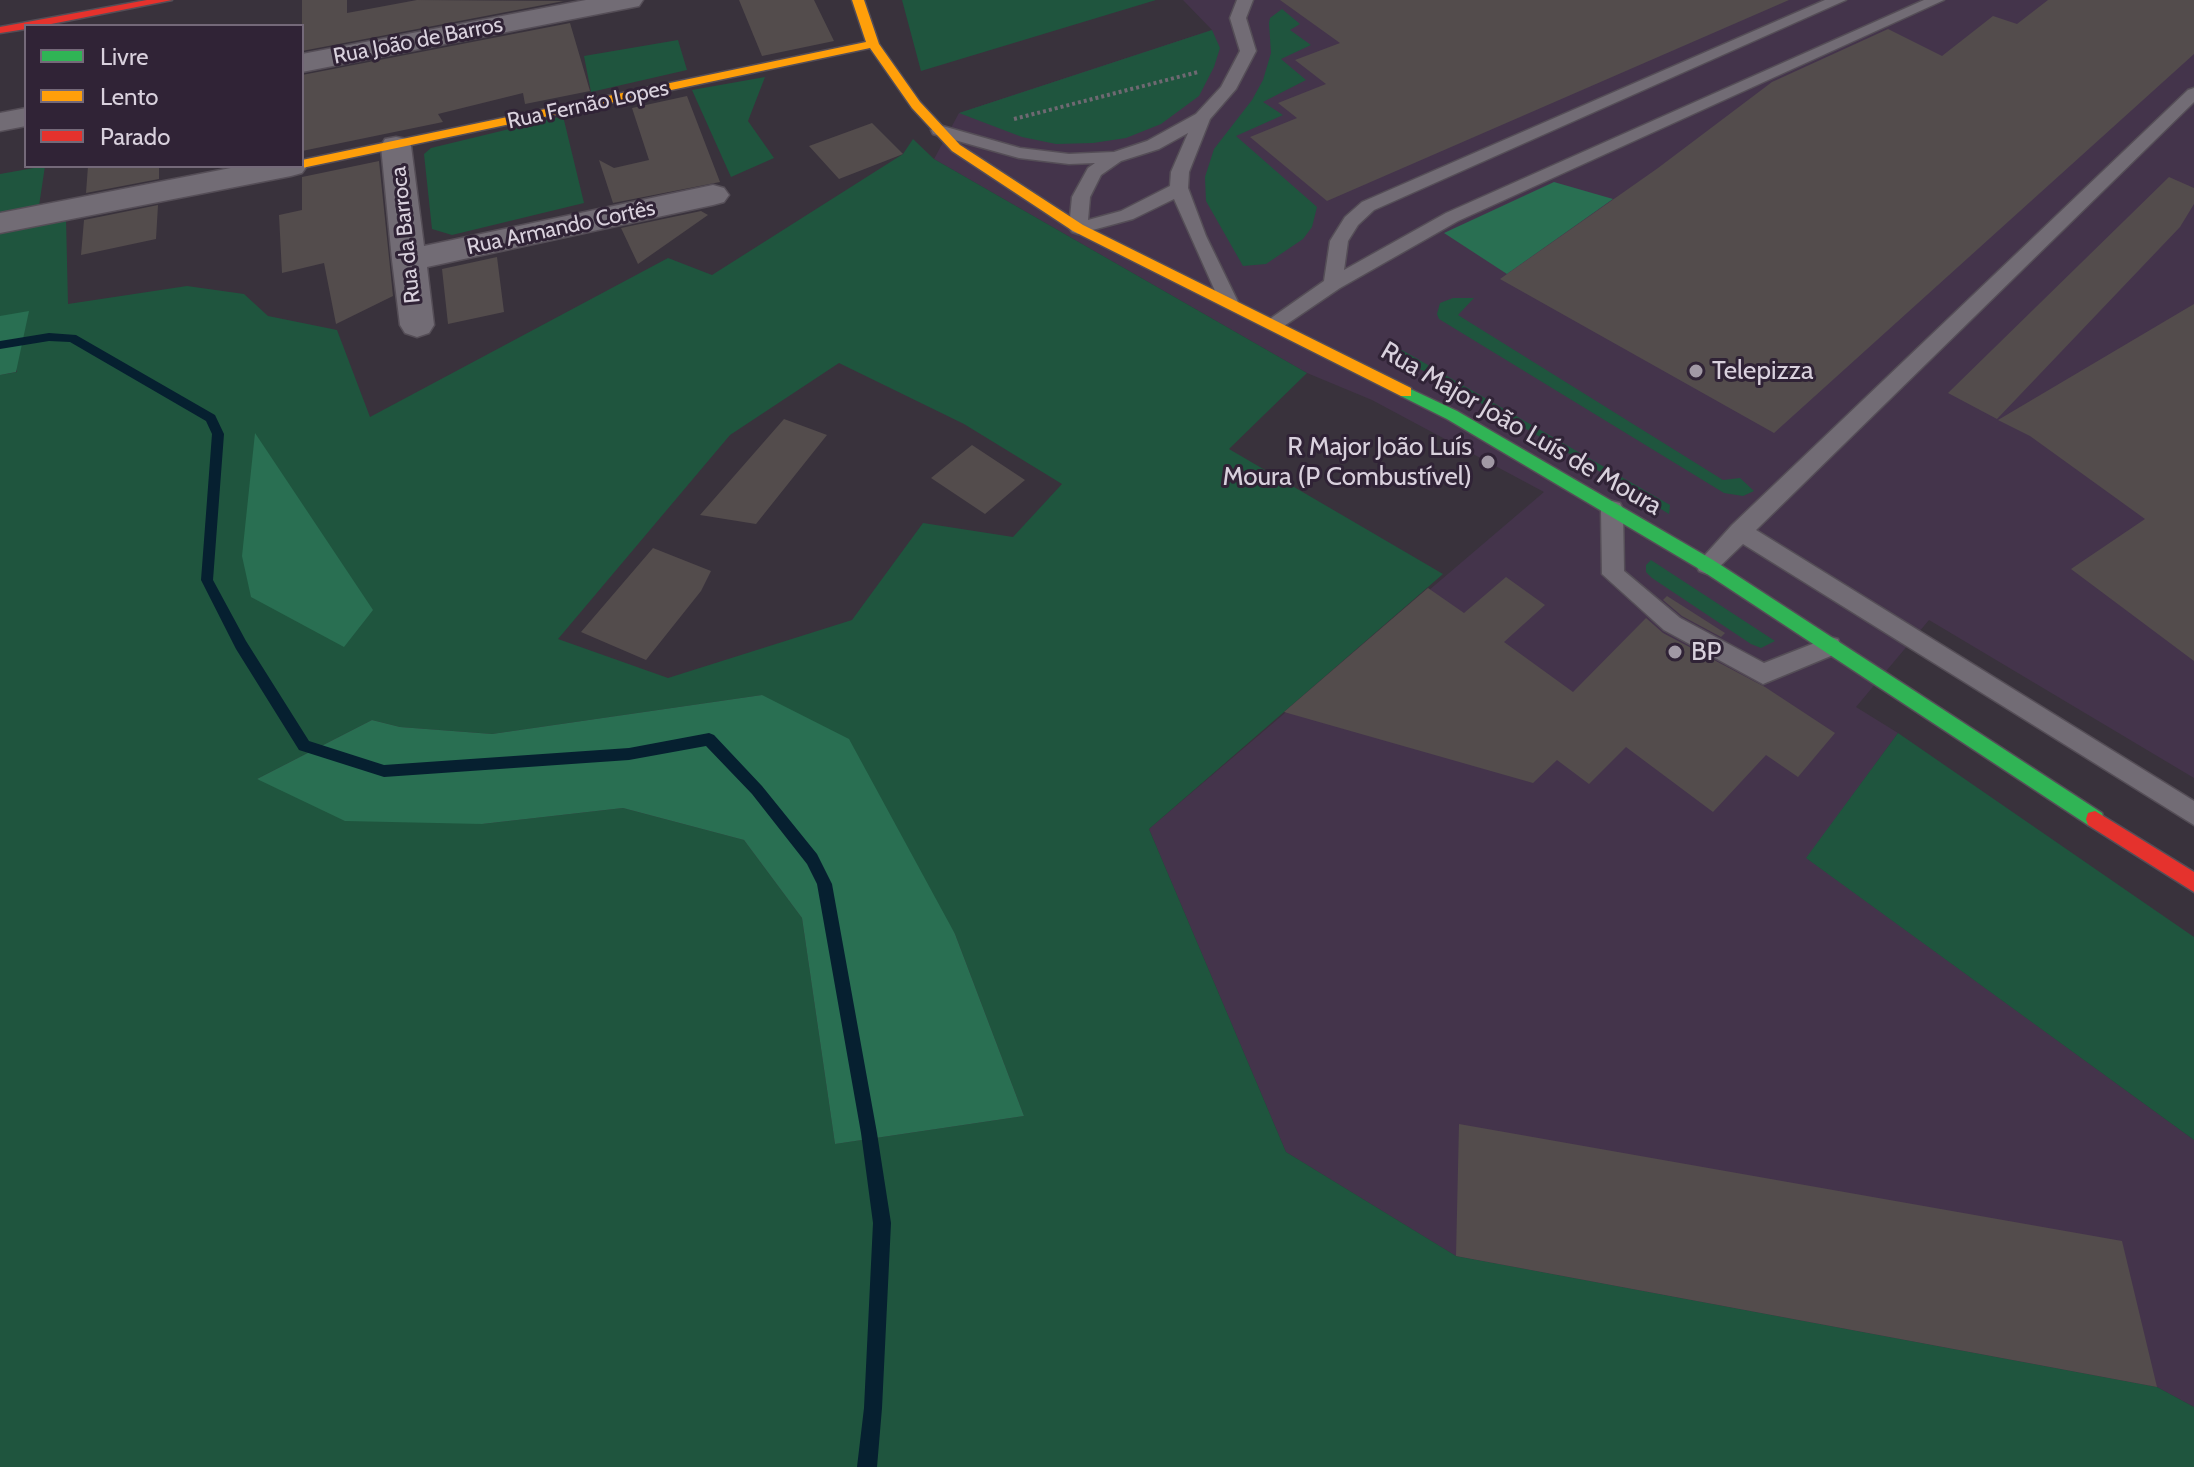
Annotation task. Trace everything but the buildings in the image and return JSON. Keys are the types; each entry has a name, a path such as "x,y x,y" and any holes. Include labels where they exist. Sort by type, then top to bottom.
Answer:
{"street":[{"path":"33,24 166,0"},
{"name":"Rua João de Barros","path":"304,63 629,0"},
{"name":"Rua Major João Luís de Moura","path":"858,0 873,44 916,105 956,148 1078,228 1274,323 1452,415 1707,565 2194,883"},
{"path":"0,30 24,26"},
{"name":"Rua Fernão Lopes","path":"304,164 873,44"},
{"path":"0,122 24,117"},
{"name":"Rua da Barroca","path":"396,146 417,325"},
{"path":"0,223 281,168"},
{"name":"Rua Armando Cortês","path":"409,260 713,195"}],"lane":[{"path":"939,130 1019,153 1069,159 1115,157 1153,145 1202,118 1228,89 1248,51 1238,18 1245,0"},
{"path":"1333,284 1339,241 1351,221 1368,206 1838,0"},
{"path":"1274,323 1333,284 1452,217 1936,0"},
{"path":"1707,565 2194,93"},
{"path":"1202,118 1180,172 1179,188 1197,236 1229,302"},
{"path":"1115,157 1094,172 1081,197 1078,228 1127,215 1179,188"},
{"path":"1612,509 1613,574 1672,624 1763,674 1830,646"},
{"path":"1740,531 2194,814"}],"path":[{"path":"960,137 989,126 1199,71"}],"shaded area":[{"path":"1183,0 2194,0 2194,778 1929,620 1856,707 1898,733 1807,858 2194,1140 2194,1407 2157,1387 1456,1256 1286,1152 1149,829 1544,492 1372,400 1307,373 934,159 959,113 1212,30"}],"green space":[{"path":"902,0 1156,0 921,71"},
{"path":"1282,9 1300,24 1290,30 1311,45 1281,59 1306,80 1263,102 1283,115 1236,136 1317,207 1312,227 1303,239 1266,264 1243,266 1206,201 1205,177 1214,149 1252,100 1263,80 1271,53 1270,18"},
{"path":"1212,30 1220,48 1199,96 1161,124 1126,138 1056,144 1022,137 959,113"},
{"path":"678,40 687,70 591,92 584,56"},
{"path":"765,77 748,121 774,158 731,177 692,90"},
{"path":"563,116 584,203 452,235 432,229 424,154 431,148"},
{"path":"913,139 934,159 1307,373 1229,449 1443,574 1149,829 1286,1152 1456,1256 2157,1387 2194,1407 2194,1467 0,1467 0,375 17,372 0,316 0,232 66,218 68,304 187,286 244,294 268,316 337,330 370,417 668,258 712,275 903,154","holes":["839,363 964,424 1062,484 1013,537 923,523 852,620 668,678 558,639 730,435","762,695 955,934 1024,1116 835,1144 802,918 744,840 623,808 482,824 257,779 372,720 400,727 492,734"]},
{"path":"45,168 39,206 0,214 0,174"},
{"path":"1554,182 1613,199 1507,274 1444,233"},
{"path":"1453,298 1474,298 1458,315 1723,480 1740,478 1754,491 1743,496 1724,493 1439,319 1440,303"},
{"path":"29,311 16,372 0,375 0,316"},
{"path":"1402,350 1670,505 1669,514 1430,374 1390,355 1391,351"},
{"path":"255,433 373,610 344,647 251,597 242,556"},
{"path":"1651,560 1775,641 1761,648 1751,644 1652,578 1646,572 1646,565"},
{"path":"762,695 849,739 955,934 1024,1116 835,1144 802,918 744,840 623,808 482,824 345,821 257,779 372,720 400,727 492,734"},
{"path":"1898,733 2194,937 2194,1140 1806,858"}],"waterway":[{"path":"0,345 49,337 72,338 211,418 218,434 207,580 241,645 304,746 384,771 629,754 709,739 757,790 812,859 824,884 882,1223 867,1467"}],"traffic: fast":[{"path":"1406,392 1452,415 1707,565 2095,819"}],"traffic: slow":[{"path":"858,0 873,44 916,105 956,148 1078,228 1406,392"},
{"path":"304,164 873,44"}],"traffic: jam":[{"path":"33,24 166,0"},
{"path":"0,30 24,26"},
{"path":"2095,819 2194,883"}],"place":[{"name":"Telepizza","path":"1696,371"},
{"name":"R Major João Luís Moura (P Combustível)","path":"1488,462"},
{"name":"BP","path":"1675,652"}]}
